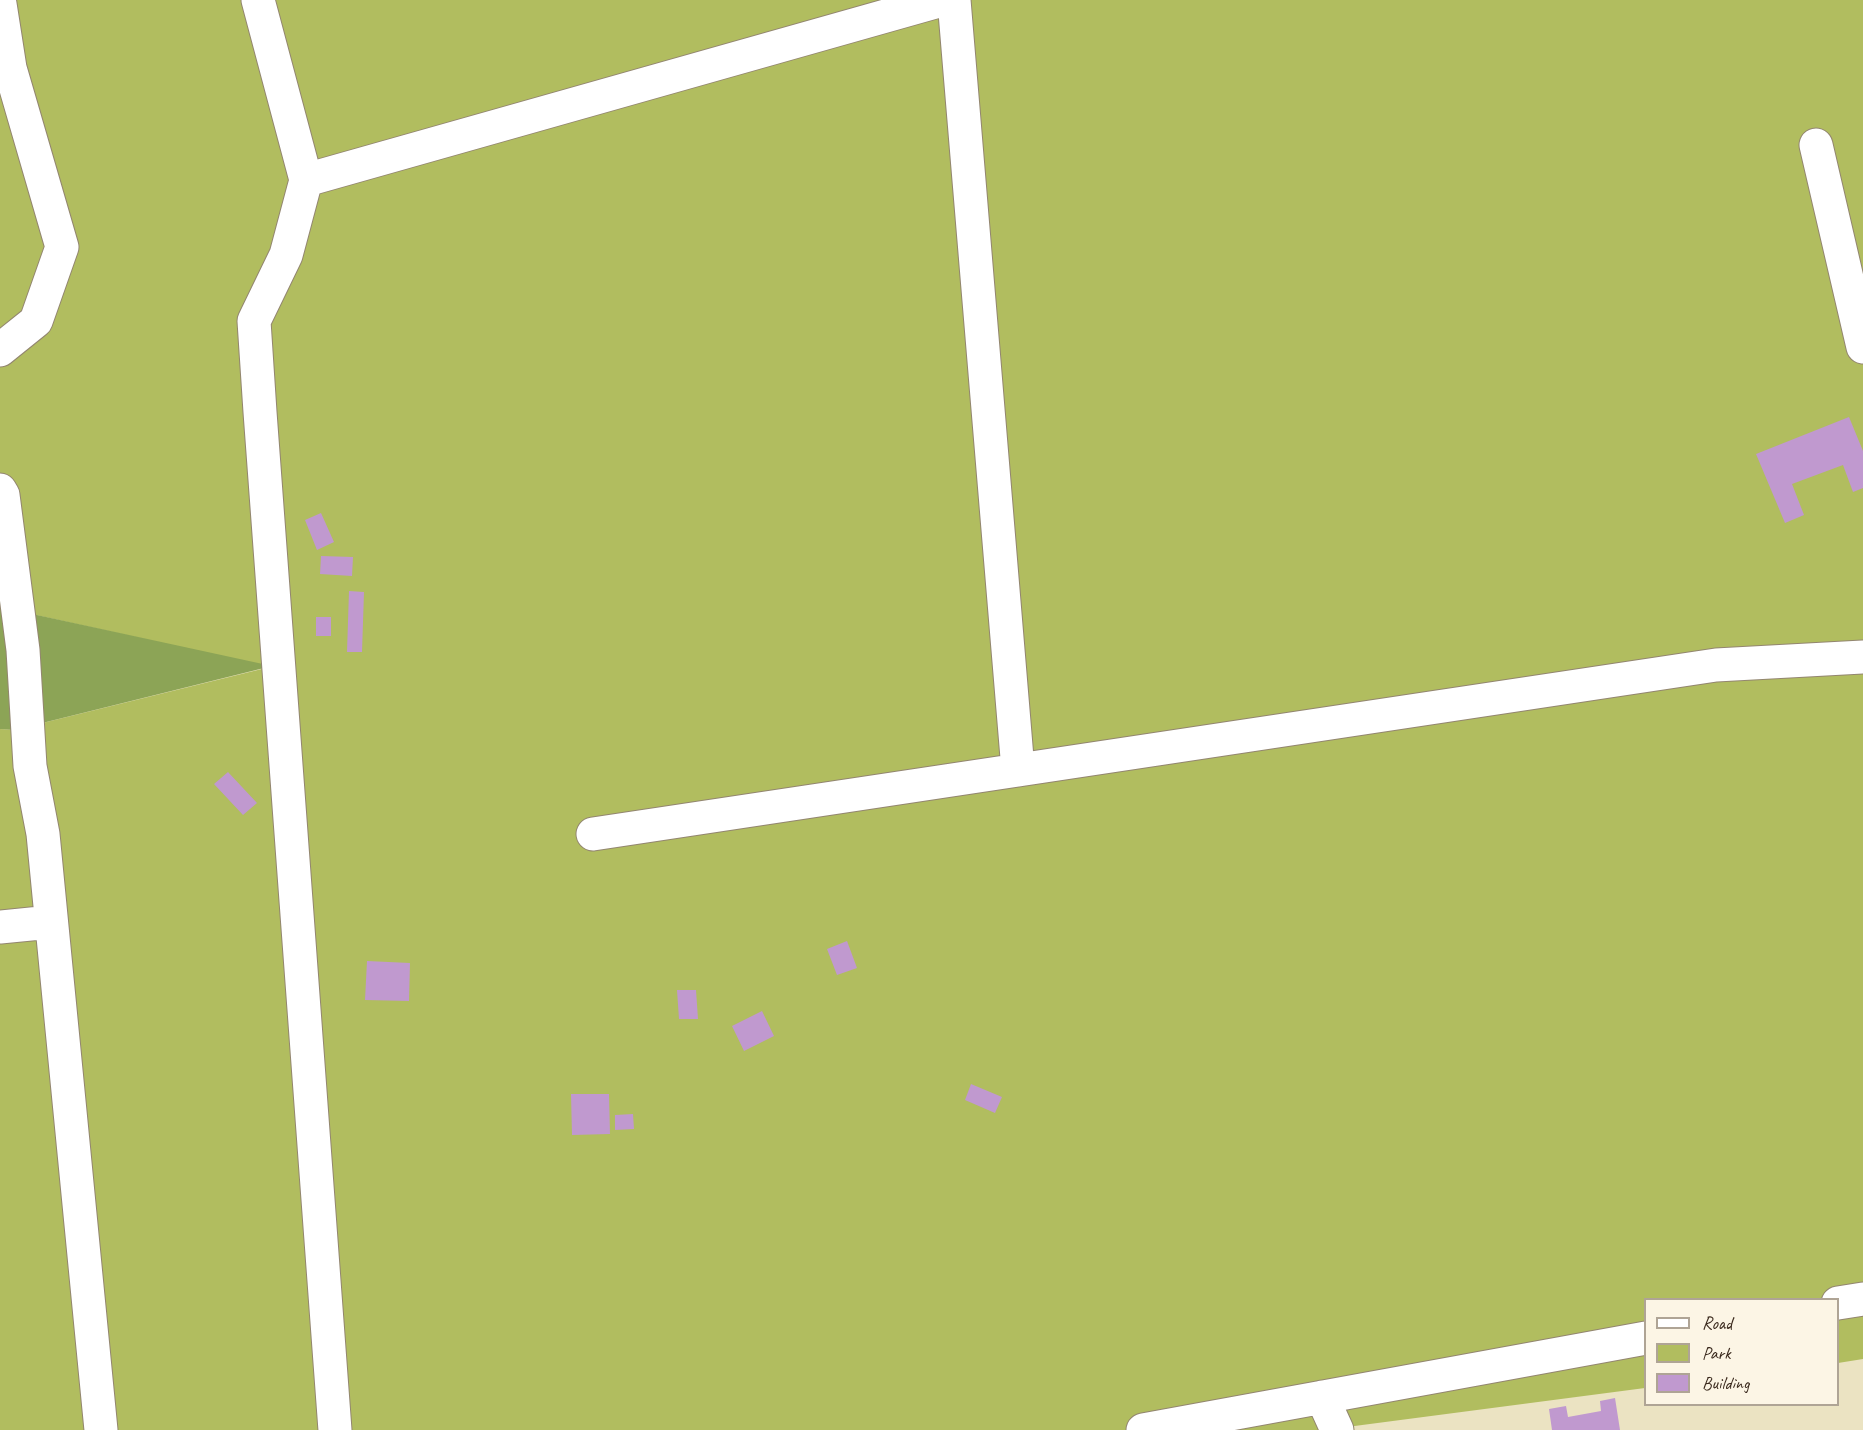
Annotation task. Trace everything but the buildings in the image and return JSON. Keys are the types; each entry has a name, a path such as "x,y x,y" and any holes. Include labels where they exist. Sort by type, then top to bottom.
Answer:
{"street":[{"path":"258,0 306,180 286,255 254,321 335,1430"},
{"path":"306,180 942,0"},
{"path":"954,0 1018,770"},
{"path":"0,4 10,68 62,247 36,321 0,350"},
{"path":"1816,145 1863,347"},
{"path":"0,490 3,495 23,650 30,766 43,834 101,1430"},
{"path":"592,834 1716,665 1863,657"},
{"path":"0,927 51,922"},
{"path":"1839,1303 1863,1299"},
{"path":"1143,1430 1644,1338"},
{"path":"1322,1397 1336,1430"}],"green space":[{"path":"0,0 1863,0 1863,1359 1839,1363 1839,1298 1644,1298 1644,1388 1324,1430 0,1430 0,729 14,730 270,667 0,607"},
{"path":"0,607 272,666 14,730 0,729"}]}
